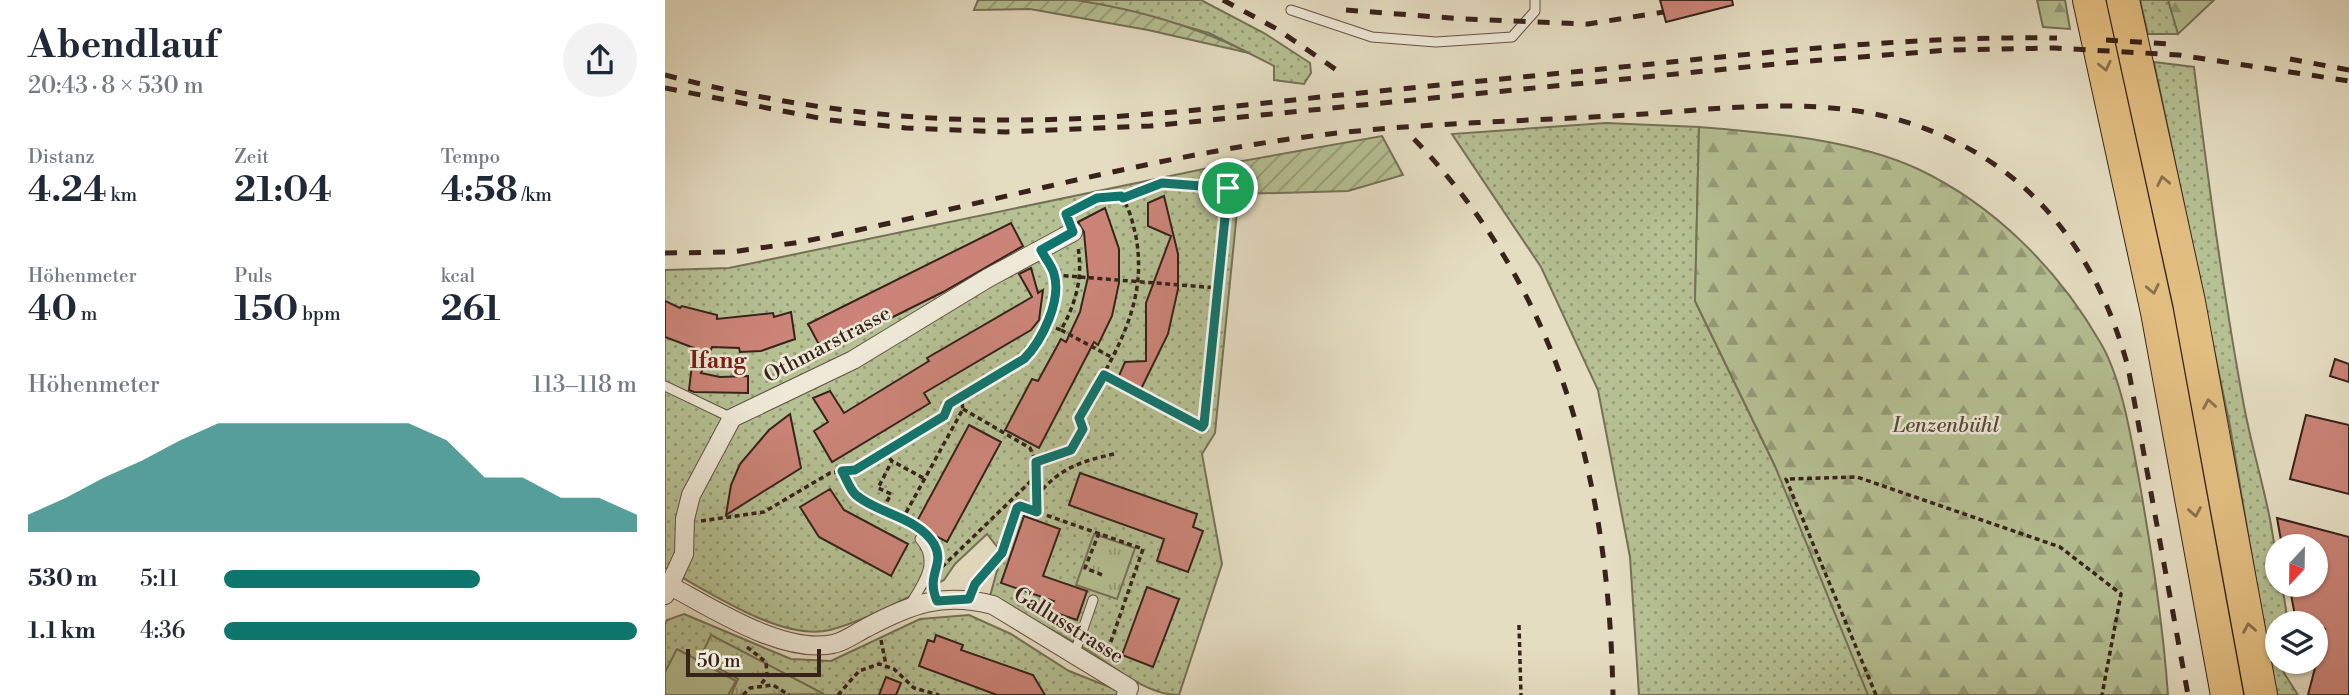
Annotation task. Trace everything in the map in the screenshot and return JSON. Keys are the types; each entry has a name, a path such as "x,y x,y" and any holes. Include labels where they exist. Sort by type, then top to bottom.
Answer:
{"highway":[{"path":"2089,0 2157,312 2227,695"},
{"path":"2123,0 2191,314 2261,695"}],"street":[{"name":"Othmarstrasse","path":"732,418 853,360 988,278 1073,232"},
{"path":"667,588 684,554 687,537 685,519 691,495 732,418"},
{"name":"Gallusstrasse","path":"667,588 742,623 798,645 833,644 909,606 947,598 969,599 993,605 1129,688 1126,695"}],"lane":[{"path":"1291,10 1372,37 1436,42 1512,37 1535,11 1535,0"},
{"path":"665,386 732,418"},
{"path":"909,606 930,569 930,554 921,535"},
{"path":"969,599 975,584 995,561"},
{"path":"1074,655 1093,600"}],"path":[{"path":"1061,330 1075,301 1080,278 1078,247 1066,214 1097,198 1123,198 1162,183 1228,188 1202,427 1104,375"},
{"path":"1036,462 1071,450 1083,429 1079,418 1128,328 1139,283 1139,253 1123,198"},
{"path":"687,537 702,520 764,512 829,473 855,470 944,416 949,404 1024,359 1038,343 1048,325 1055,275 1041,250"},
{"path":"1055,275 1218,288"},
{"path":"1048,325 1113,358"},
{"path":"902,520 963,409 961,397"},
{"path":"963,409 1030,448 1036,462 1037,512"},
{"path":"884,452 892,461 925,479"},
{"path":"1036,498 1045,484 1065,469 1114,454"},
{"path":"883,509 891,494 878,488 892,461"},
{"path":"842,471 854,494 902,520 921,535"},
{"path":"939,557 937,568 941,568 1035,477"},
{"path":"1876,695 1786,479 1857,477 2060,547 2121,594 2102,695"},
{"path":"995,561 1002,553 1020,506 1143,549 1100,671"},
{"path":"1098,533 1085,568 1104,576"},
{"path":"742,623 736,637 766,662 767,676 760,686"},
{"path":"1519,625 1521,695"},
{"path":"869,626 881,640 886,665 914,688 939,695"},
{"path":"838,695 859,671 871,666 886,665"},
{"path":"743,695 750,688 773,685 789,695"}],"green space":[{"path":"978,0 1075,0 1097,4 1186,27 1249,53 1148,30 1030,9 974,10"},
{"path":"1073,0 1201,0 1264,33 1310,63 1311,73 1304,84 1274,80 1274,66 1209,33 1141,14"},
{"path":"2037,0 2065,0 2070,29 2043,27"},
{"path":"2140,0 2172,0 2178,34 2148,34"},
{"path":"2168,0 2214,0 2178,34"},
{"path":"2154,62 2194,67 2236,364 2272,534 2265,534 2265,597 2284,597 2286,611 2265,611 2265,635 2230,426"},
{"path":"1606,123 1699,127 1695,301 1816,551 1868,695 1639,695 1630,557 1598,390 1541,267 1452,134"},
{"name":"Lenzenbühl","path":"1699,127 1783,135 1839,144 1918,169 1973,201 1998,220 2065,289 2108,357 2125,411 2153,563 2168,695 1868,695 1775,466 1695,301"},
{"path":"1382,136 1403,175 1348,191 1238,194 1242,161"},
{"path":"1242,161 1215,433 1202,454 1222,564 1179,695 1166,694 1142,685 1084,648 990,596 1002,553 987,534 955,564 944,580 873,614 830,630 811,632 767,621 745,612 665,568 665,270 729,268"},
{"path":"1094,534 1135,548 1117,599 1076,585"},
{"path":"684,614 791,659 831,661 920,619 969,615 1011,634 1069,671 1130,695 665,695 665,624 667,620"},
{"path":"711,635 824,694 731,695 738,679 700,658"},
{"path":"677,649 736,681 728,695 665,695 665,672"},
{"path":"2271,674 2285,674 2298,695 2275,695"}],"building":[{"path":"1660,0 1732,0 1733,5 1666,22"},
{"path":"1164,196 1178,254 1178,289 1168,334 1140,391 1118,378 1125,362 1146,361 1146,303 1171,236 1148,226 1148,203"},
{"path":"1105,208 1119,249 1119,283 1112,316 1098,345 1094,342 1039,448 1005,430 1032,379 1038,381 1061,339 1066,342 1080,312 1088,277 1084,232 1078,222"},
{"path":"1011,223 1023,246 943,292 823,352 808,324"},
{"path":"1031,268 1038,293 1043,290 1039,320 1031,330 924,393 930,403 832,462 814,431 828,422 813,398 830,391 844,413 929,361 927,358 1032,297 1019,274"},
{"path":"665,301 680,308 682,306 717,315 717,319 773,313 774,317 791,312 795,339 761,351 740,352 739,348 712,347 701,373 720,377 748,376 748,393 694,392 689,390 694,348 665,337"},
{"path":"2335,359 2349,364 2349,382 2330,376"},
{"path":"790,414 801,468 726,515 731,485 740,464 769,430"},
{"path":"2306,415 2349,425 2349,494 2290,479"},
{"path":"969,425 1001,442 947,542 915,525"},
{"path":"1080,473 1197,514 1193,527 1203,531 1188,572 1157,561 1164,539 1069,505"},
{"path":"830,489 844,510 908,544 891,576 819,537 800,507"},
{"path":"1024,516 1060,529 1043,576 1087,591 1077,620 1050,611 1054,601 1001,583"},
{"path":"2277,518 2349,537 2349,695 2308,695 2313,674 2328,674 2328,611 2294,611 2291,597 2328,597 2328,534 2280,534"},
{"path":"1147,587 1179,599 1153,667 1122,655"},
{"path":"936,635 963,645 961,650 1033,675 1045,695 997,695 919,666 928,640 934,642"},
{"path":"886,677 901,683 896,695 879,695"}],"railway":[{"path":"1223,0 1277,29 1338,71"},
{"path":"1346,10 1463,19 1588,24 1664,12"},
{"path":"665,75 751,95 837,109 925,118 1052,119 1206,109 1815,48 1960,39 2057,38"},
{"path":"2106,40 2169,44"},
{"path":"665,88 829,120 906,128 1006,132 1150,126 1797,62 1949,50 2054,48 2179,55 2349,81"},
{"path":"2290,59 2349,70"},
{"path":"665,253 732,252 801,242 1101,174 1222,150 1326,134 1412,126 1739,107 1813,107 1886,116 1961,144 1997,166 2028,191 2055,220 2079,252 2098,288 2115,326 2128,367 2188,695"},
{"path":"1414,139 1465,199 1507,262 1541,328 1568,397 1588,468 1601,542 1609,617 1613,695"}],"district":[{"name":"Ifang","path":"718,360"}],"route":[{"path":"1162,183 1228,188 1202,427 1164,407 1163,409 1104,375 1079,418 1083,429 1071,450 1044,462 1036,462 1037,512 1020,506 1017,508 1002,553 975,584 969,599 947,598 937,601 931,587 939,557 935,545 917,528 854,494 842,471 855,470 944,416 949,404 1024,359 1034,349 1048,325 1055,291 1055,275 1041,250 1073,232 1066,214 1097,198 1123,198 1162,183"}]}
